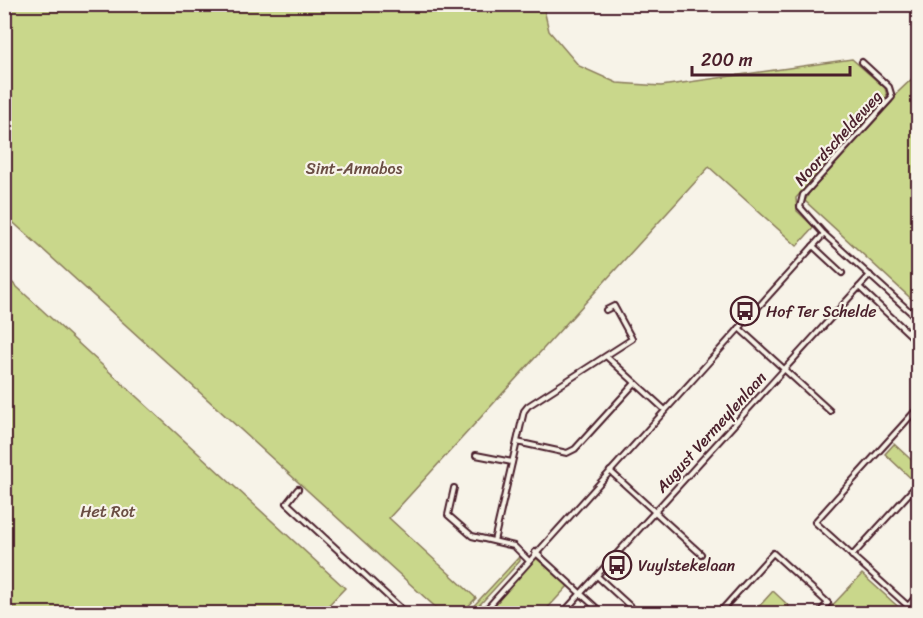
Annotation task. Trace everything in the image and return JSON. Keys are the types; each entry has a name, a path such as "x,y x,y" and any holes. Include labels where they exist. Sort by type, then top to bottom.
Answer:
{"street":[{"name":"Noordscheldeweg","path":"824,234 802,211 800,198 892,97 889,87 862,62"},
{"path":"482,614 535,552 824,234 918,319"},
{"path":"813,246 842,273"},
{"name":"August Vermeylenlaan","path":"562,614 870,275"},
{"path":"859,287 918,342"},
{"path":"494,542 524,411 528,406 631,342 633,336 614,306 606,310"},
{"name":"August Vermeylenlaan","path":"739,328 830,411"},
{"path":"607,357 665,410"},
{"path":"517,441 567,453 574,449 635,383"},
{"path":"918,408 815,522 908,606 918,594"},
{"path":"476,455 512,462"},
{"name":"August Vermeylenlaan","path":"610,471 701,554"},
{"path":"852,556 915,487 918,490"},
{"path":"454,488 448,515 471,536 513,546 528,560"},
{"path":"298,489 286,503 407,614"},
{"path":"535,552 603,614"},
{"path":"718,614 773,553 828,603 818,614"},
{"path":"597,576 632,608 634,614"},
{"path":"330,614 333,610 337,614"}],"green space":[{"name":"Sint-Annabos","path":"4,5 543,5 549,31 579,66 617,83 661,86 852,59 885,88 887,96 796,198 797,211 814,227 797,246 709,167 389,518 476,598 462,613 442,613 5,215"},
{"path":"918,73 918,305 805,201 809,193 892,102 895,95"},
{"name":"Het Rot","path":"4,275 345,588 321,613 5,613"},
{"path":"894,444 918,466 918,485 885,454"},
{"path":"520,556 520,561 472,613 467,613"},
{"path":"536,558 568,586 543,613 486,613"},
{"path":"862,574 905,613 825,613"},
{"path":"773,591 789,606 783,613 753,613"}],"place":[{"name":"Hof Ter Schelde","path":"745,311"},
{"name":"Vuylstekelaan","path":"617,565"}]}
